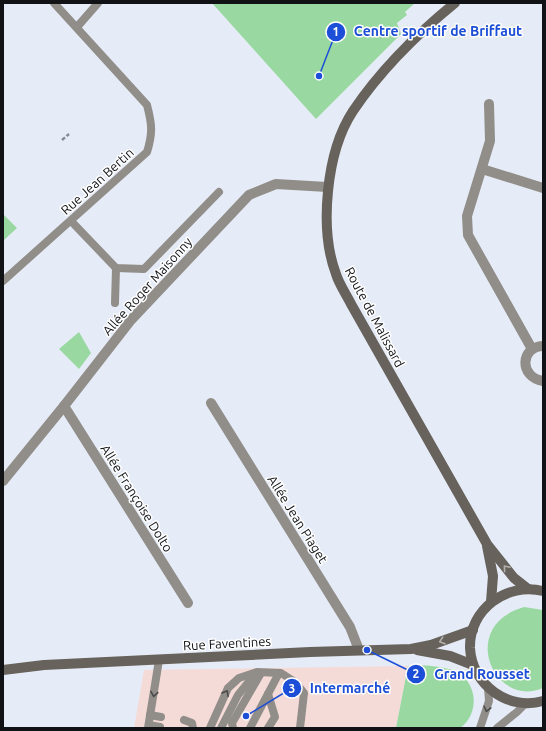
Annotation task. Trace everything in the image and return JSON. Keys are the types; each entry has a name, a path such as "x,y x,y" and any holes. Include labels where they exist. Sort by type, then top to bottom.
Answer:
{"main road":[{"name":"Route de Malissard","path":"455,3 424,30 381,75 352,112 337,145 327,187 326,216 329,245 335,273 351,304 486,544 514,578 528,589"},
{"name":"Route de Malissard","path":"486,544 493,576 491,602"},
{"path":"543,591 528,589 515,590 502,594 491,602 480,614 473,630 470,647 473,665 479,677 488,688 499,696 511,701 524,704 543,701"},
{"name":"Rue Faventines","path":"3,670 44,665 359,650 411,649 431,645 473,630"},
{"name":"Rue Faventines","path":"411,649 450,656 473,665"},
{"name":"Rue Faventines","path":"3,663 44,665"}],"street":[{"path":"489,104 490,141 467,216 468,235 532,349"},
{"path":"482,169 543,188"},
{"name":"Allée Roger Maisonny","path":"3,481 131,320 249,195 276,184 327,187"},
{"path":"543,346 532,349 526,356 525,365 528,374 535,380 543,381"},
{"name":"Allée Jean Piaget","path":"211,403 350,627 359,650"},
{"name":"Allée Françoise Dolto","path":"64,406 188,603"}],"lane":[{"name":"Rue Jean Bertin","path":"3,281 147,152 152,137 151,122 147,105 54,3"},
{"path":"77,27 98,3"},
{"path":"116,268 144,268 219,192"},
{"path":"71,221 116,268 115,303"},
{"path":"159,660 148,726 160,727"},
{"path":"221,728 238,695 248,681 259,672"},
{"path":"233,728 232,723 259,672"},
{"path":"210,728 228,688 239,678 259,672 279,673 295,682 304,693 300,728"},
{"path":"250,728 279,673"},
{"path":"480,728 489,702 488,688"},
{"path":"268,694 275,717 268,728"},
{"path":"497,728 508,720 524,704"},
{"path":"150,716 162,717"},
{"path":"184,720 192,723 193,728"}],"path":[{"path":"62,140 69,134"}],"shaded area":[{"path":"408,666 396,728 134,728 144,670"}],"green space":[{"path":"212,3 415,3 405,12 407,15 397,23 401,34 316,119"},
{"path":"3,214 17,228 3,241"},
{"path":"79,332 91,353 79,369 59,349"},
{"path":"524,607 543,610 543,688 525,691 510,687 498,677 490,662 488,647 492,631 504,617"},
{"path":"408,666 433,666 450,669 463,676 472,690 474,698 471,715 460,728 396,728"}],"place":[{"name":"Centre sportif de Briffaut","path":"319,76"},
{"name":"Grand Rousset","path":"367,650"},
{"name":"Intermarché","path":"246,716"}]}
